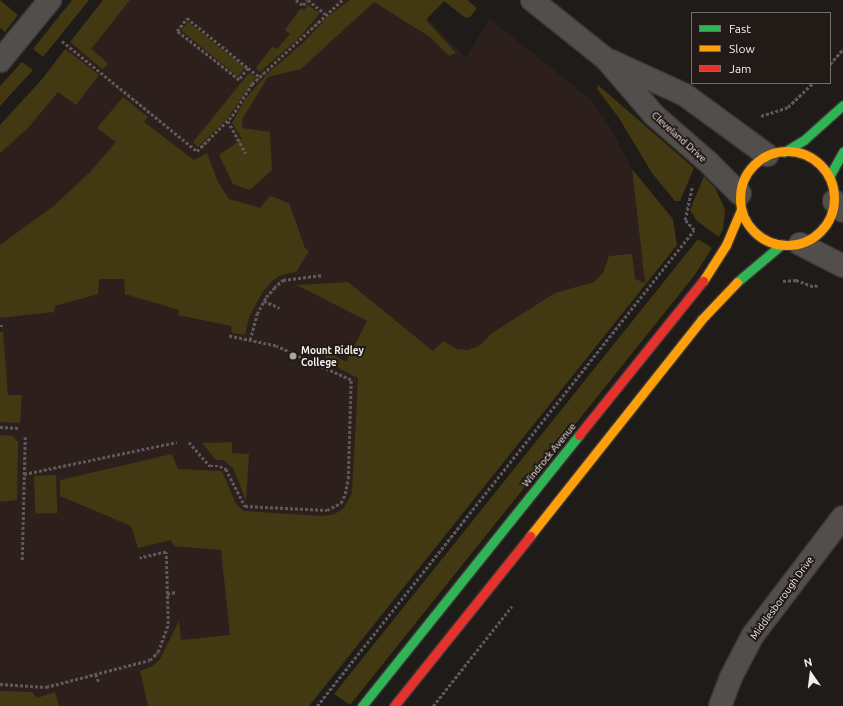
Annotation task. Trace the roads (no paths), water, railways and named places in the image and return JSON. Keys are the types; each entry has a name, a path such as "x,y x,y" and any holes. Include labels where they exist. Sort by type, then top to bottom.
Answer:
{"street":[{"path":"0,61 50,0"},
{"name":"Cleveland Drive","path":"532,0 606,59 654,115 708,162 740,202"},
{"name":"Cleveland Drive","path":"606,59 684,95 775,154"},
{"path":"839,263 791,244 759,236 747,225 740,202 744,178 753,165 804,140 843,105"},
{"path":"394,706 710,309 738,279 791,244 813,237 824,227 838,206 829,177 812,158 798,152 775,154"},
{"path":"829,177 843,152"},
{"name":"Windrock Avenue","path":"362,706 702,282 726,245 740,202"},
{"name":"Middlesborough Drive","path":"720,706 730,677 753,635 843,517"}],"place":[{"name":"Mount Ridley College","path":"293,356"}]}
